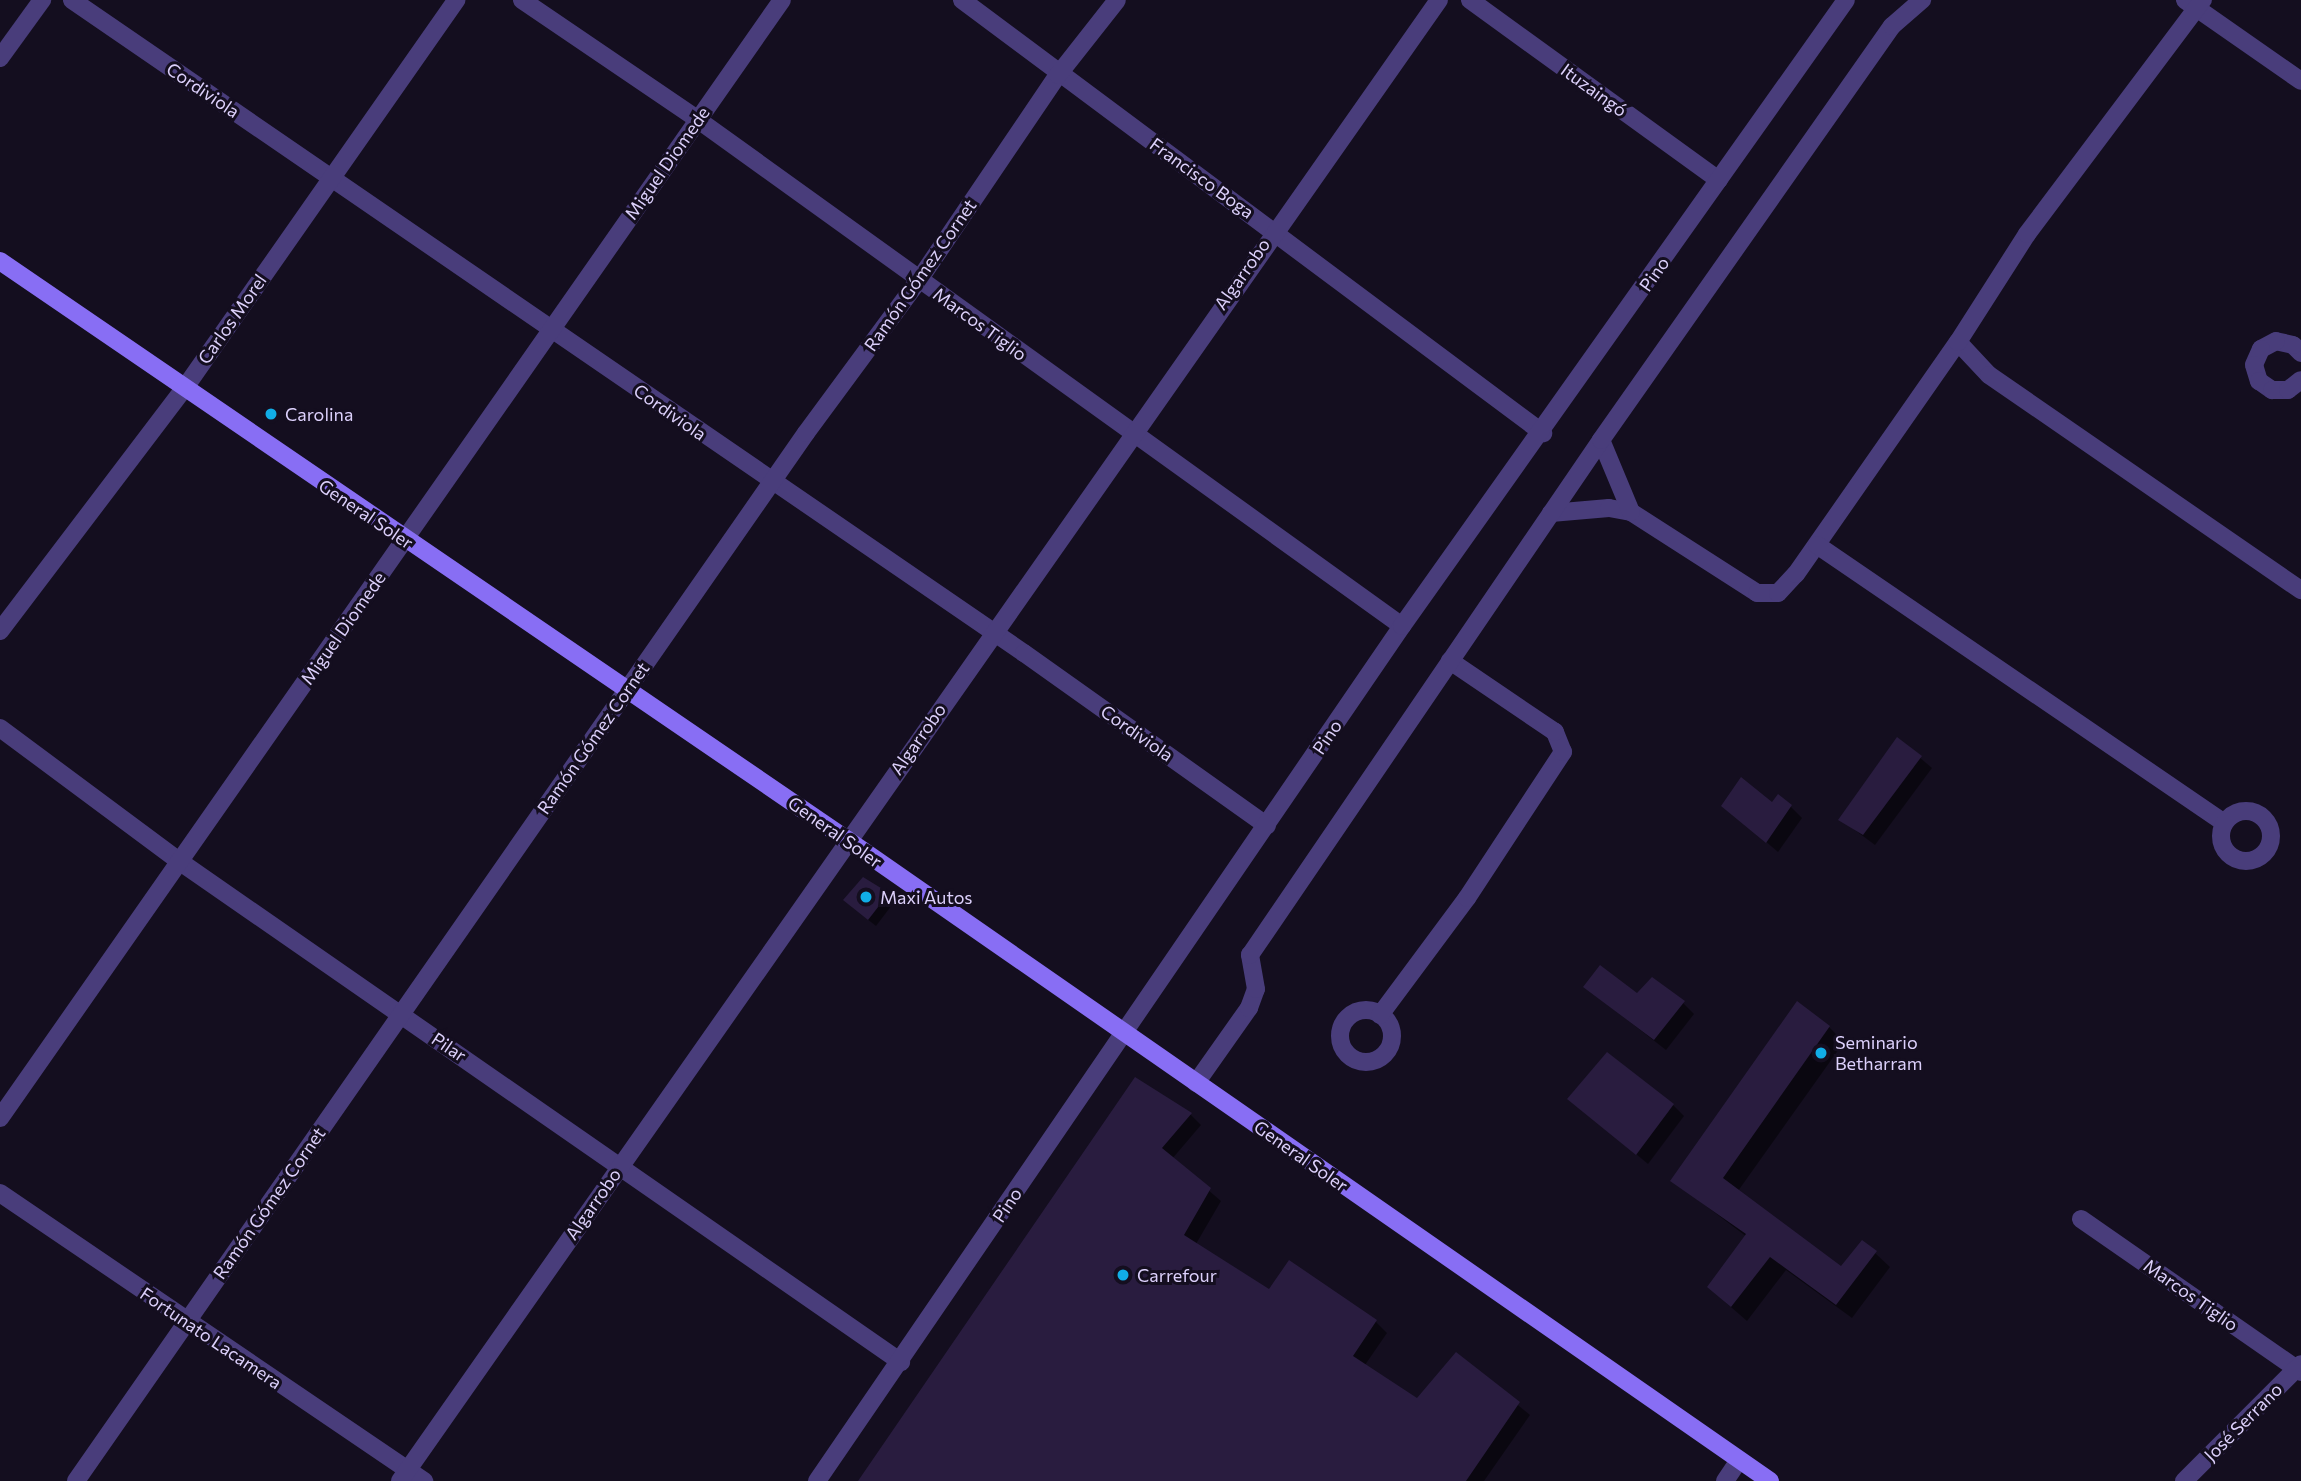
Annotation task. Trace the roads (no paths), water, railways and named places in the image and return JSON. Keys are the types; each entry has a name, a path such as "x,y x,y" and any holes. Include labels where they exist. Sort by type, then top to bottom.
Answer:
{"street":[{"path":"0,58 42,0"},
{"name":"Cordiviola","path":"72,0 993,632 1267,826"},
{"name":"Carlos Morel","path":"0,631 184,389 456,0"},
{"name":"Marcos Tiglio","path":"522,0 697,119 1130,435 1402,626"},
{"name":"Miguel Diomede","path":"0,1118 782,0"},
{"name":"Francisco Boga","path":"962,0 1058,75 1274,230 1542,433"},
{"name":"Ramón Gómez Cornet","path":"76,1481 627,690 919,280 1058,75 1117,0"},
{"name":"Algarrobo","path":"404,1475 846,839 1439,0"},
{"name":"Ituzaingó","path":"1470,0 1719,180"},
{"name":"Pino","path":"817,1481 901,1362 1402,626 1542,433 1846,0"},
{"path":"1196,1083 1249,1008 1256,989 1250,955 1601,440 1892,26 1922,0"},
{"path":"1551,513 1609,508 1631,512 1765,595 1778,593 1817,544 1958,342 2027,234 2195,3 2301,81"},
{"name":"General Soler","path":"0,261 404,540 846,839 1770,1481"},
{"path":"2298,344 2277,341 2261,349 2255,373 2272,390 2288,390 2301,380"},
{"path":"1958,342 1989,375 2301,590"},
{"path":"1601,440 1631,512"},
{"path":"1817,544 2224,823"},
{"path":"1380,1015 1467,898 1563,752 1555,732 1450,661"},
{"name":"Pilar","path":"0,728 179,861 621,1164 901,1362"},
{"name":"Fortunato Lacamera","path":"0,1193 404,1475 424,1481"},
{"name":"Marcos Tiglio","path":"2081,1219 2299,1368"},
{"name":"José Serrano","path":"2184,1481 2299,1368"},
{"path":"1725,1481 1739,1460"}],"place":[{"name":"Carolina","path":"271,414"},
{"name":"Maxi Autos","path":"866,897"},
{"name":"Seminario Betharram","path":"1821,1053"},
{"name":"Carrefour","path":"1123,1275"}]}
